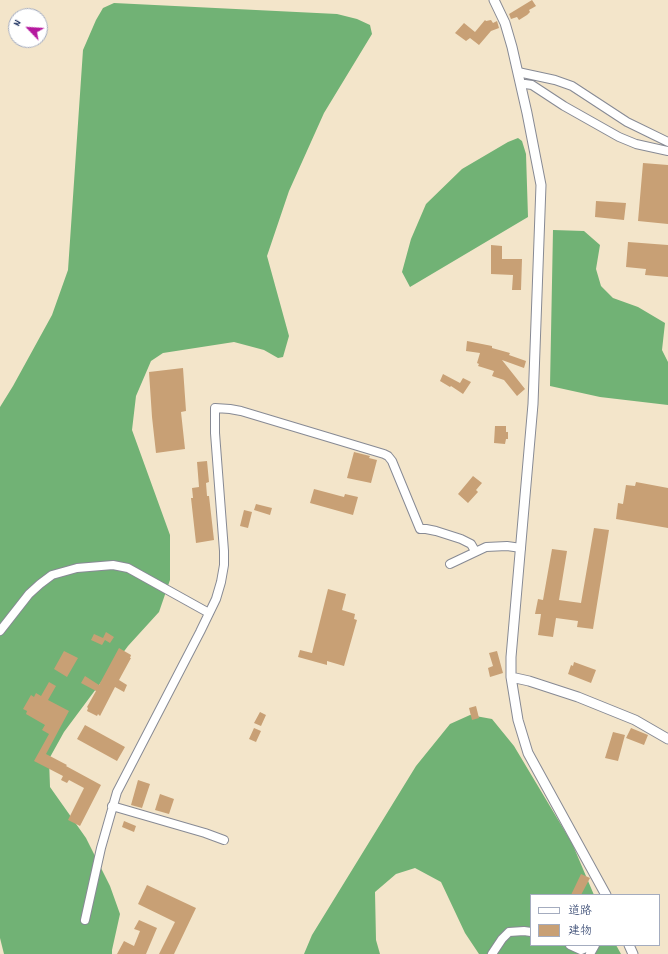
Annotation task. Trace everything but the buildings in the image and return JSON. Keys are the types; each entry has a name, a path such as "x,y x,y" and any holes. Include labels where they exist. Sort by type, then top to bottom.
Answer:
{"street":[{"path":"494,0 505,23 518,72 541,185 534,404 511,657 511,677 518,720 528,753 605,894"},
{"path":"518,72 555,80 572,86 624,121 668,142"},
{"path":"521,84 532,85 564,106 619,138 636,144 668,151"},
{"path":"85,920 101,848 117,792 216,599 224,564 215,433 215,408 241,411 388,456 394,466 420,529 436,531 461,539 471,544 475,551"},
{"path":"450,564 475,551 491,546 521,548"},
{"path":"0,631 29,594 40,584 52,575 77,568 113,565 128,568 209,613"},
{"path":"511,677 529,681 578,697 634,720 655,730 668,739"},
{"path":"112,806 224,840"},
{"path":"492,954 502,939 509,932 530,932"},
{"path":"572,946 581,950 593,948"}],"green space":[{"path":"114,3 337,14 357,19 370,25 372,34 324,113 289,191 267,256 289,336 283,357 278,358 264,350 234,342 163,353 151,361 136,396 132,430 170,535 170,580 159,612 128,646 64,732 49,759 50,787 86,838 110,886 120,914 112,954 4,954 0,938 0,407 52,315 68,270 83,50 103,8"},
{"path":"518,138 522,141 526,154 528,217 410,287 402,272 411,239 426,204 462,169 508,142"},
{"path":"553,230 584,231 600,245 596,269 601,286 613,298 638,307 665,323 662,350 668,362 668,405 600,397 550,386"},
{"path":"470,715 492,719 514,746 572,843 594,894 530,894 530,946 617,946 621,954 479,954 465,933 441,882 415,868 396,874 375,892 376,940 380,954 304,954 312,935 416,766 450,724"}]}
